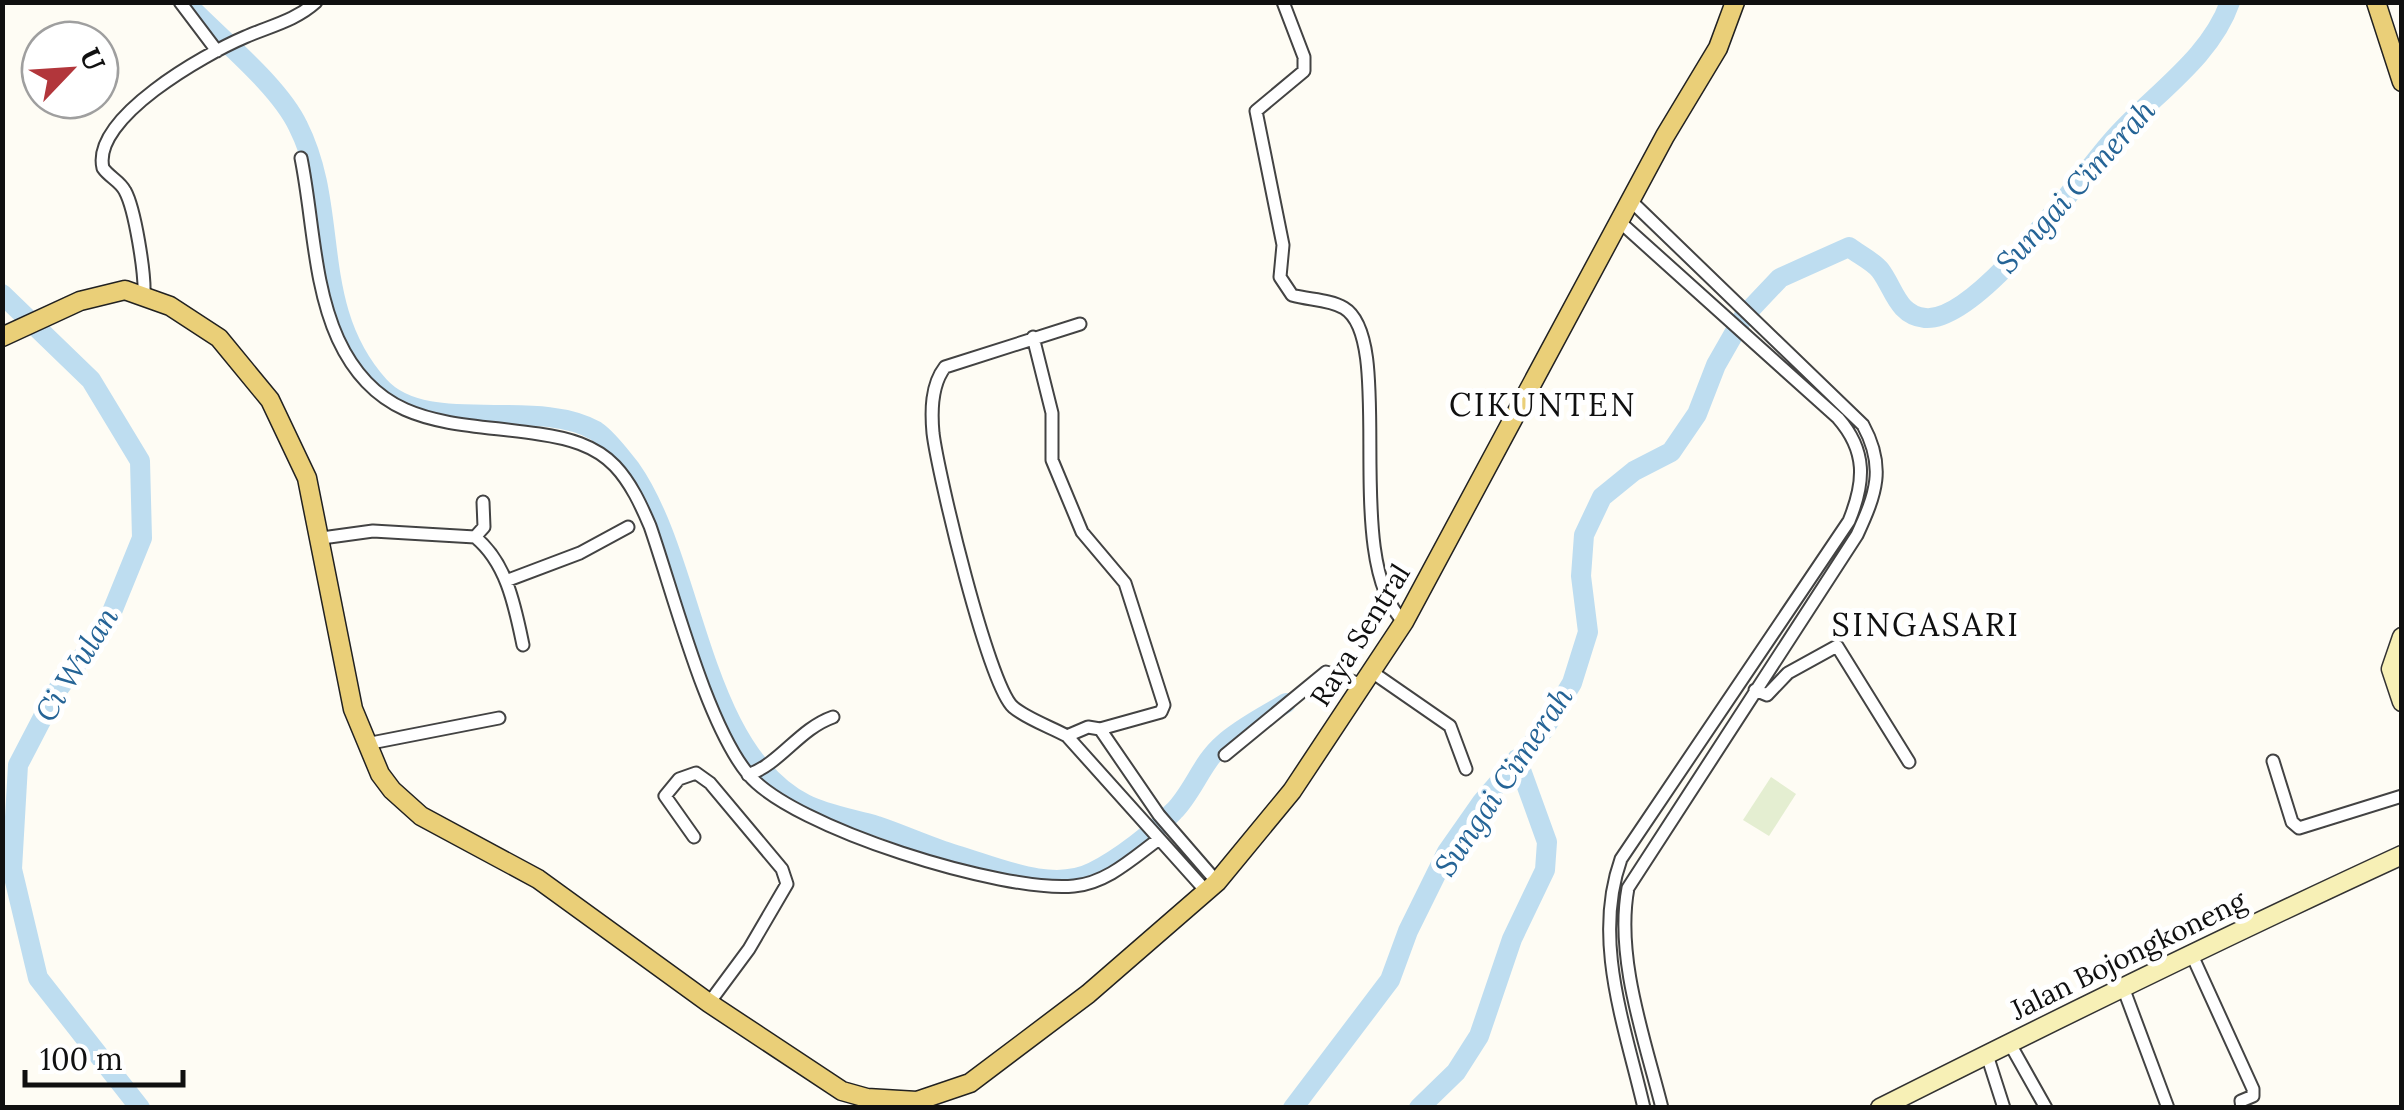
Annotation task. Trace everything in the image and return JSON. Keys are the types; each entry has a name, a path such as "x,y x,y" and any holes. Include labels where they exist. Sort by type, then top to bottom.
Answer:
{"main road":[{"name":"Raya Sentral","path":"840,1099 917,1101 970,1082 1073,1006 1212,886 1292,792 1404,622 1630,201 1718,48 1735,2"},
{"path":"2376,2 2402,82"},
{"path":"2,337 112,291 144,294 206,328 258,381 294,446 322,538 346,681 380,774 421,816 538,879 840,1099"},
{"path":"2402,637 2391,669 2402,702"},
{"name":"Jalan Bojongkoneng","path":"1880,1108 2124,990 2191,953 2402,854"}],"street":[{"path":"180,2 221,49"},
{"path":"144,294 142,257 126,192 102,168 101,148 126,115 188,66 246,36 290,20 316,2"},
{"path":"1283,2 1304,57 1304,71 1256,111 1283,246 1280,277 1292,295 1344,308 1351,314 1365,350 1370,371 1367,450 1374,535 1390,608 1404,622"},
{"path":"302,158 323,288 338,339 373,394 394,408 425,417 580,443 615,466 650,526 726,738 760,769 797,812 863,838 1013,885 1095,882 1154,833"},
{"path":"1630,201 1863,425 1878,461 1874,499 1857,535 1820,578 1712,723 1621,859 1614,879 1608,931 1644,1108"},
{"path":"1620,222 1850,432 1863,469 1860,493 1820,578 1628,888 1623,914 1662,1108"},
{"path":"1742,330 1752,318"},
{"path":"1080,324 946,367 936,378 933,433 991,661 1003,692 1013,706 1068,736 1154,833 1212,886"},
{"path":"1032,337 1052,412 1052,460 1082,532 1125,584 1164,705 1161,712 1100,729 1088,727 1068,736"},
{"path":"475,538 484,528 483,502"},
{"path":"506,581 580,553 628,527"},
{"path":"322,538 373,531 475,538 494,556 506,581 523,646"},
{"path":"1754,690 1768,696 1788,673 1838,646 1909,762"},
{"path":"1226,755 1326,672 1368,679 1450,726 1466,769"},
{"path":"366,744 499,718"},
{"path":"760,769 806,730 833,718"},
{"path":"1712,723 1726,734"},
{"path":"1100,729 1119,762 1212,886"},
{"path":"2273,761 2292,822 2300,828 2402,796"},
{"path":"1102,776 1119,762"},
{"path":"694,836 666,796 679,780 696,773 710,782 782,869 787,884 750,949 709,1003"},
{"path":"2191,953 2253,1088 2253,1096 2240,1101 2242,1108"},
{"path":"2124,990 2168,1108"},
{"path":"2010,1044 2046,1108"},
{"path":"1631,1053 1648,1049"},
{"path":"1987,1056 2004,1108"}],"green space":[{"path":"1771,777 1796,794 1769,836 1743,820"}],"waterway":[{"path":"185,2 277,94 298,126 319,191 342,324 357,356 379,386 399,401 424,410 571,421 605,439 630,468 652,507 720,698 742,741 769,778 805,804 1024,876 1077,878 1103,867 1146,836 1181,803 1223,744 1286,703"},
{"name":"Sungai Cimerah","path":"1293,1108 1390,980 1408,931 1447,852 1482,802 1543,731 1572,683 1588,632 1581,576 1584,535 1602,497 1634,471 1671,452 1697,414 1716,365 1744,316 1780,278 1849,247 1877,267 1897,300 1916,316 1947,313 1971,298 2025,246 2126,125 2194,60 2221,23 2230,2"},
{"name":"Ci Wulan","path":"2,294 91,380 140,461 142,538 107,624 56,692 18,765 12,869 38,978 140,1108"},
{"path":"1419,1108 1456,1072 1479,1036 1512,939 1545,870 1547,842 1517,759"}],"district":[{"name":"CIKUNTEN","path":"1543,404"},
{"name":"SINGASARI","path":"1926,624"}]}
